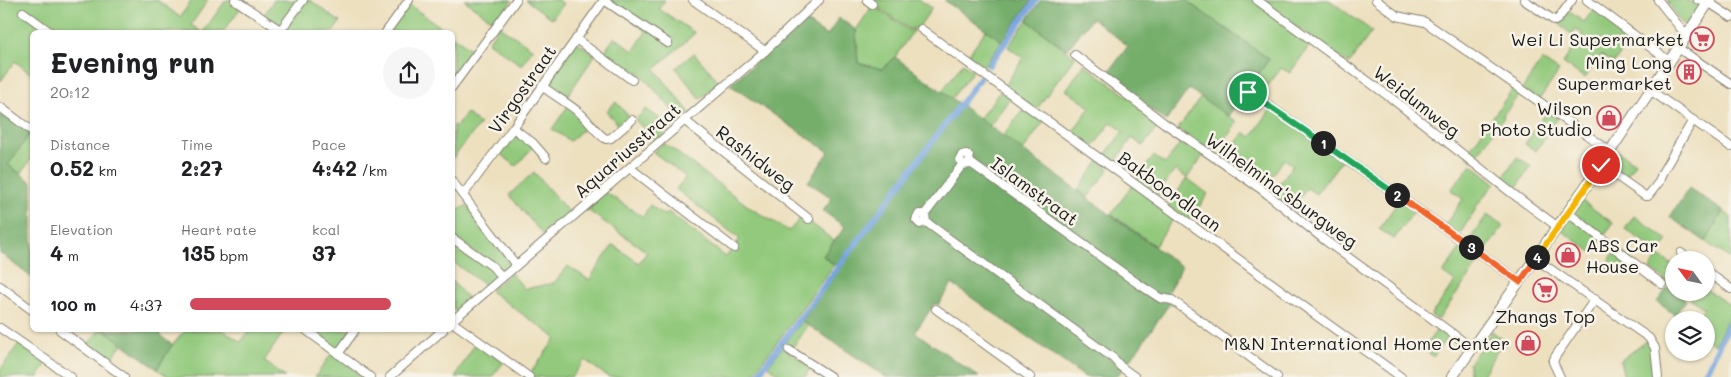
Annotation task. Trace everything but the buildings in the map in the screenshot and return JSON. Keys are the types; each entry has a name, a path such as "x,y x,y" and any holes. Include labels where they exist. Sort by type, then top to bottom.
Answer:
{"main road":[{"path":"1452,377 1601,165 1678,48 1705,1"}],"street":[{"path":"235,0 279,30"},
{"path":"283,30 303,0"},
{"path":"387,30 409,0"},
{"path":"455,83 516,0"},
{"path":"604,0 668,43"},
{"name":"Virgostraat","path":"463,195 604,0"},
{"path":"693,0 765,51"},
{"name":"Aquariusstraat","path":"455,318 765,51 819,0"},
{"name":"Weidumweg","path":"1256,0 1395,101 1558,227"},
{"path":"1376,0 1396,16 1425,22 1610,151"},
{"path":"1524,0 1555,21 1572,0"},
{"path":"1587,0 1669,61"},
{"path":"1660,0 1686,35"},
{"path":"1705,1 1731,17"},
{"path":"23,12 47,30"},
{"name":"Bakboordlaan","path":"921,29 1401,377"},
{"path":"576,39 632,80"},
{"path":"1678,48 1731,84"},
{"name":"Wilhelmina'sburgweg","path":"1075,55 1164,123 1261,190 1472,348"},
{"path":"542,86 580,114 606,139 611,138 632,120"},
{"path":"1650,90 1731,147"},
{"path":"1248,92 1520,282"},
{"path":"0,107 30,130"},
{"name":"Rashidweg","path":"684,120 808,218"},
{"path":"1601,165 1645,196 1648,196 1659,182 1662,173 1693,120"},
{"path":"513,128 533,143 546,158"},
{"name":"Islamstraat","path":"1135,377 1113,358 926,218 966,164 1160,298 1172,300 1277,377"},
{"path":"630,168 734,248"},
{"path":"455,185 516,265"},
{"path":"1568,213 1662,284"},
{"path":"455,240 492,266 502,277"},
{"path":"1536,259 1648,338 1655,348 1658,377"},
{"path":"1715,277 1731,289"},
{"path":"0,286 30,308"},
{"path":"1560,377 1553,362 1595,299"},
{"path":"936,309 1030,377"},
{"path":"455,323 529,377"},
{"path":"0,328 70,377"},
{"path":"63,332 124,377"},
{"path":"309,332 370,377"},
{"path":"338,354 354,332"},
{"path":"390,377 441,332"},
{"path":"789,350 831,377"}],"green space":[{"path":"0,0 157,0 180,17 192,0 208,0 191,25 199,30 30,30 30,73 15,61 1,81"},
{"path":"226,0 233,0 242,6 224,30 204,30"},
{"path":"274,0 300,0 281,26 263,16"},
{"path":"305,0 310,0 340,22 334,30 285,30 286,26"},
{"path":"464,0 512,0 496,23"},
{"path":"526,0 558,0 563,4 552,19"},
{"path":"609,0 665,0 659,9 695,33 655,69 690,113 681,120 639,72 632,78 601,56 615,37 633,51 646,32"},
{"path":"872,0 920,0 932,8 918,28 909,29 874,4"},
{"path":"944,0 1032,0 1002,41"},
{"path":"1041,0 1185,0 1269,59 1228,116 1189,89 1166,121 1106,76 1128,46 1092,18 1067,50 1027,20"},
{"path":"1185,0 1254,0 1312,42 1290,73 1281,68 1260,97 1248,88 1269,59"},
{"path":"1259,0 1329,0 1372,31 1349,64"},
{"path":"1667,0 1691,1 1702,6 1687,27 1679,20"},
{"path":"408,4 445,30 389,30"},
{"path":"873,5 909,31 914,30 895,57 882,69 858,63 856,30"},
{"path":"1594,9 1632,37 1614,63 1601,55 1584,78 1563,63 1583,34 1576,30 1572,35 1559,24 1568,11 1584,22"},
{"path":"839,18 856,30 858,63 882,69 895,57 1182,267 1164,298 1170,303 1129,362 1116,377 1085,377 952,284 938,305 935,303 915,332 979,377 886,377 802,321 839,268 823,256 845,227 823,211 832,198 808,182 829,152 730,85 803,20 827,36"},
{"path":"1027,20 1075,57 1036,110 1004,87 1023,58 1008,47"},
{"path":"499,26 533,49 521,65 488,42"},
{"path":"986,30 1002,41 981,70 965,59"},
{"path":"455,37 475,52 455,80"},
{"path":"577,42 595,55 564,101 547,88 546,83"},
{"path":"694,53 720,83 700,99 676,68"},
{"path":"1542,60 1559,71 1539,100 1522,89"},
{"path":"963,63 973,71 951,99 942,91"},
{"path":"1084,64 1162,122 1143,146 1132,138 1113,165 1103,158 1123,131 1111,122 1091,150 1070,136 1090,107 1066,90"},
{"path":"1514,87 1521,92 1503,115 1504,117 1473,161 1466,155"},
{"path":"1001,90 1010,98 989,127 979,119"},
{"path":"1201,97 1237,122 1215,155 1178,129"},
{"path":"616,102 630,118 620,127 606,111"},
{"path":"568,106 589,124 570,141 552,129"},
{"path":"1025,107 1044,121 1023,151 1003,136"},
{"path":"646,109 672,127 656,141 635,120"},
{"path":"1271,109 1342,160 1316,194 1307,188 1291,210 1271,195 1293,165 1284,159 1263,189 1224,160 1244,132 1251,137"},
{"path":"0,110 30,131 8,165 30,181 30,276 0,253"},
{"path":"1548,110 1558,118 1536,151 1525,144"},
{"path":"466,113 480,124 455,155 455,126"},
{"path":"514,132 533,147 516,166 498,152"},
{"path":"30,133 30,160 21,174 8,165"},
{"path":"1184,138 1205,153 1187,178 1175,170 1156,197 1135,181 1154,156 1165,164"},
{"path":"664,143 752,209 789,231 802,216 834,241 823,256 834,265 751,377 608,377 585,360 572,377 532,377 529,375 556,338 490,291 511,273 525,289 554,283 568,266 589,280 613,245 639,263 647,252 586,209 605,192 643,217 650,205 665,216 668,212 726,257 740,239 676,189 686,177 653,152"},
{"path":"1617,151 1635,163 1625,178 1607,166"},
{"path":"1517,157 1531,166 1514,192 1500,182"},
{"path":"1099,161 1109,169 1088,197 1078,190"},
{"path":"1471,164 1495,183 1475,208 1459,235 1445,225 1463,199 1451,190"},
{"path":"534,172 571,215 545,237 509,195"},
{"path":"1187,178 1208,194 1189,221 1168,206"},
{"path":"1133,185 1175,216 1155,246 1111,214"},
{"path":"1689,188 1723,211 1706,242 1670,217"},
{"path":"1400,199 1415,210 1394,239 1379,229"},
{"path":"1582,201 1613,223 1605,235 1574,213"},
{"path":"467,205 510,263 509,267 502,273 455,238 455,212"},
{"path":"1723,211 1731,217 1731,259 1706,242"},
{"path":"1487,215 1503,226 1484,253 1468,242"},
{"path":"1634,216 1668,240 1659,253 1625,229"},
{"path":"1571,217 1602,239 1593,253 1562,231"},
{"path":"455,242 499,277 487,287 455,263"},
{"path":"1463,244 1482,258 1438,320 1431,315 1455,282 1443,273"},
{"path":"1617,249 1632,260 1621,276 1605,266"},
{"path":"1659,256 1665,260 1665,280 1650,269"},
{"path":"455,284 471,302 458,313 455,310"},
{"path":"1665,291 1665,301 1685,301 1678,311 1669,311 1657,302"},
{"path":"1715,295 1731,306 1731,312 1715,345 1715,311 1702,311 1704,308 1694,301 1715,301"},
{"path":"802,321 809,325 794,346 791,345 787,351 811,367 805,377 784,377 768,366"},
{"path":"1439,327 1449,334 1433,357 1423,349"},
{"path":"1492,331 1508,344 1497,350 1482,377 1467,377 1469,374 1469,364"},
{"path":"98,332 107,332 123,343 109,362 87,346"},
{"path":"107,332 161,332 160,335 172,345 157,369"},
{"path":"184,332 226,332 241,342 248,332 284,332 264,361 285,377 169,377 157,369 172,345"},
{"path":"314,332 351,332 339,348 335,349"},
{"path":"1646,341 1653,352 1655,377 1624,377 1620,361"},
{"path":"20,342 48,362 38,377 0,377 0,370"},
{"path":"476,342 504,362 492,377 455,377"},
{"path":"332,353 365,377 315,377"}],"waterway":[{"path":"989,65 1036,0"},
{"path":"756,377 980,78"},
{"path":"1702,377 1731,319"}],"place":[{"name":"Wei Li Supermarket","path":"1702,39"},
{"name":"Ming Long Supermarket","path":"1689,72"},
{"name":"Wilson Photo Studio","path":"1609,118"},
{"name":"ABS Car House","path":"1568,255"},
{"name":"Zhangs Top","path":"1545,290"},
{"name":"M&N International Home Center","path":"1528,343"}],"route":[{"path":"1248,92 1520,282 1601,165"}]}
